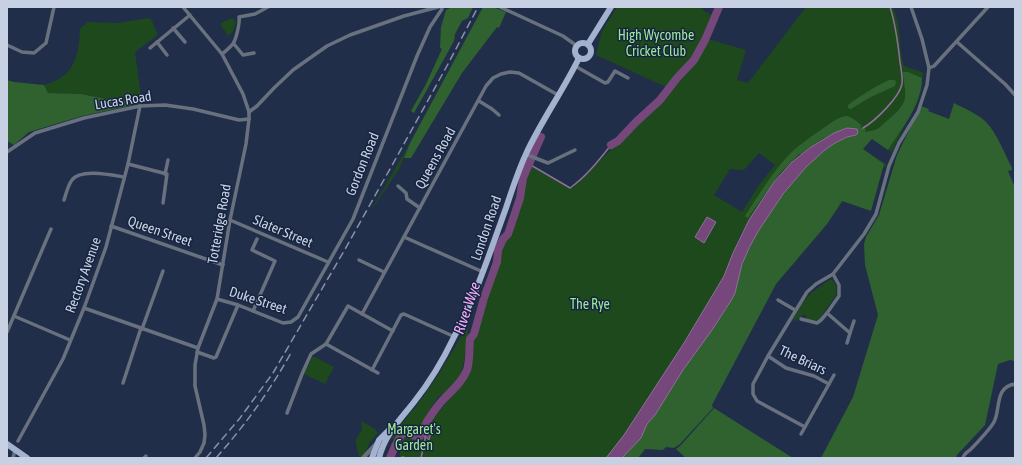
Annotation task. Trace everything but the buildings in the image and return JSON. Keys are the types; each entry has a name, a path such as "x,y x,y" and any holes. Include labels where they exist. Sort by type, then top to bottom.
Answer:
{"main road":[{"name":"London Road","path":"396,423 434,375 454,337 484,272 525,154 579,58 585,59 591,55 591,48 588,44 611,7"},
{"path":"579,58 575,52 577,46 582,43 588,44"},
{"path":"379,458 384,443 396,423"},
{"path":"372,458 377,443 396,423"},
{"path":"7,444 27,458"}],"street":[{"path":"7,45 22,52 34,53 46,43 54,7"},
{"name":"Totteridge Road","path":"183,7 222,54 243,94 249,112 246,144 230,220 217,299 198,350 194,377 205,435 204,443 200,452 195,458"},
{"path":"222,54 234,44 240,20 239,17 255,14 268,7"},
{"path":"249,112 293,70 327,46 350,34 404,16 438,7"},
{"name":"Gordon Road","path":"291,322 298,317 352,219 417,56 430,27 442,9 441,7"},
{"path":"501,7 563,36 577,46"},
{"path":"805,428 757,401 754,394 753,384 795,310 807,292 816,284 833,274 864,234 876,214 890,166 900,143 918,112 928,84 929,68 922,39 911,7"},
{"path":"929,68 934,66 988,7"},
{"path":"150,48 190,15"},
{"path":"173,28 184,42"},
{"path":"157,42 167,55"},
{"path":"957,42 1005,84 1015,95"},
{"path":"234,44 243,54 254,53"},
{"path":"575,66 605,83 608,82 615,71 628,78"},
{"name":"Queens Road","path":"362,314 486,86 493,78 510,72 519,73 558,95"},
{"path":"479,101 498,114"},
{"name":"Lucas Road","path":"7,152 35,133 84,118 140,106 172,106 193,109 239,120 249,119"},
{"name":"Rectory Avenue","path":"18,441 63,359 84,308 112,226 128,164 140,106"},
{"path":"525,154 548,163 575,150"},
{"path":"163,202 167,174 165,174 168,160"},
{"path":"128,164 165,174"},
{"path":"64,200 72,179 77,175 96,173 124,178"},
{"path":"398,186 406,193 407,199 420,208"},
{"path":"67,193 72,195"},
{"name":"Slater Street","path":"230,220 328,262"},
{"name":"Queen Street","path":"112,226 223,265"},
{"path":"7,332 51,229"},
{"path":"404,237 484,272"},
{"path":"253,311 275,261 252,250 257,239"},
{"path":"359,260 384,272"},
{"path":"123,383 163,271"},
{"path":"801,319 816,323 827,313 839,296 839,285 833,274"},
{"name":"Duke Street","path":"217,299 238,305 283,323 291,322"},
{"path":"778,300 795,310"},
{"path":"84,308 142,328 198,350 214,358 216,357 238,305"},
{"path":"287,413 302,374 312,354 326,344 348,306 393,331"},
{"path":"827,313 850,333"},
{"path":"372,370 401,315 404,314 454,337"},
{"path":"14,316 70,340"},
{"path":"847,343 854,321"},
{"path":"326,344 378,373"},
{"name":"The Briars","path":"768,356 786,368 814,376 829,384"},
{"name":"The Briars","path":"801,434 834,375"},
{"path":"963,458 964,454 972,448 994,423 997,415 999,397 1004,388 1010,385 1015,385"},
{"path":"363,458 377,443"},
{"path":"13,458 15,450"}],"green space":[{"path":"452,7 473,7 468,18 462,21 455,34 454,41 414,113 411,111 426,84 442,49 440,48 441,27 446,10"},
{"path":"483,7 493,7 506,12 499,28 497,27 462,73 411,158 404,158 410,143"},
{"name":"High Wycombe Cricket Club","path":"617,7 701,7 704,11 712,15 696,50 666,87 596,55 602,31"},
{"name":"The Rye","path":"806,7 893,7 898,22 904,66 924,73 916,105 892,152 872,138 863,149 887,165 843,201 827,224 776,284 711,405 668,422 638,458 622,458 742,264 750,246 847,137 856,134 811,147 792,162 774,182 741,234 724,276 684,343 624,435 606,458 400,458 400,450 397,447 399,442 391,438 437,377 467,327 468,339 460,376 446,392 438,397 425,417 432,420 464,380 470,359 470,349 499,254 515,216 522,194 523,185 531,166 567,187 574,187 664,98 700,55 708,39 746,50 737,80 748,83","holes":["759,153 775,165 759,185 742,212 714,195 730,169 744,170"]},
{"path":"149,18 151,19 158,35 135,52 142,103 134,105 131,101 106,99 81,94 48,93 44,85 62,77 73,64 78,48 80,29 88,22 118,23"},
{"path":"229,19 234,19 236,22 232,34 230,33 229,37 220,24"},
{"path":"903,72 908,72 922,78 919,98 915,107 888,150 872,139 863,149 884,164 871,211 842,201 827,224 776,284 712,405 713,408 680,444 674,448 666,447 663,450 645,449 638,458 622,458 636,443 683,370 732,299 735,293 742,264 750,246 783,194 806,167 826,149 847,137 856,134 847,128 841,130 799,154 780,173 748,218 745,216 769,179 795,149 838,118 844,116 851,117 862,126 860,127 866,129 866,132 879,128 902,106 905,97"},
{"path":"7,80 44,85 48,93 81,94 106,99 131,101 134,105 82,116 29,132 14,145 7,141"},
{"path":"889,80 895,80 895,86 869,98 851,109 848,108 848,105 857,98"},
{"path":"954,103 976,114 986,122 997,138 1012,168 1012,170 1008,171 1015,188 1015,361 1010,360 998,364 985,425 957,455 956,458 821,458 853,397 878,315 865,265 864,244 866,237 879,215 897,155 921,106 929,109 928,111 949,119"},
{"path":"410,143 399,169 369,214"},
{"path":"829,280 832,280 836,285 836,295 819,319 810,320 806,318 806,315 802,315 796,321 793,320 802,304 811,293"},
{"path":"313,356 334,367 325,384 304,374"},
{"path":"714,408 793,458 686,458 676,449"},
{"path":"361,421 375,429 378,433 370,442 365,453 361,457 359,456 356,439 362,430"}],"shaded area":[{"path":"847,128 857,129 858,133 835,143 806,167 783,194 759,230 742,264 735,293 732,299 683,370 655,415 647,424 641,438 622,458 606,458 624,435 684,343 724,276 749,220 774,182 792,162 811,147 834,133"},
{"path":"707,217 716,222 704,243 695,237"},
{"path":"425,425 432,429 429,440 419,433"}],"waterway":[{"name":"River Wye","path":"611,145 618,141 660,100 677,78 694,60 705,40 719,7"},
{"path":"863,128 886,109 900,90 902,84 894,21 890,7"},
{"name":"River Wye","path":"390,458 403,432 420,436 434,411 465,375 469,363 470,339 474,334 484,298 497,262 498,250 503,239 508,234 520,198 523,178 541,137"},
{"path":"529,164 570,188 587,174 611,145"},
{"path":"421,458 425,434"},
{"path":"402,457 407,458"}],"railway":[{"path":"206,458 240,418 273,373 395,160 478,7"},
{"path":"216,458 256,407 291,353"}],"park label":[{"name":"Margaret's Garden","path":"414,438"}]}
